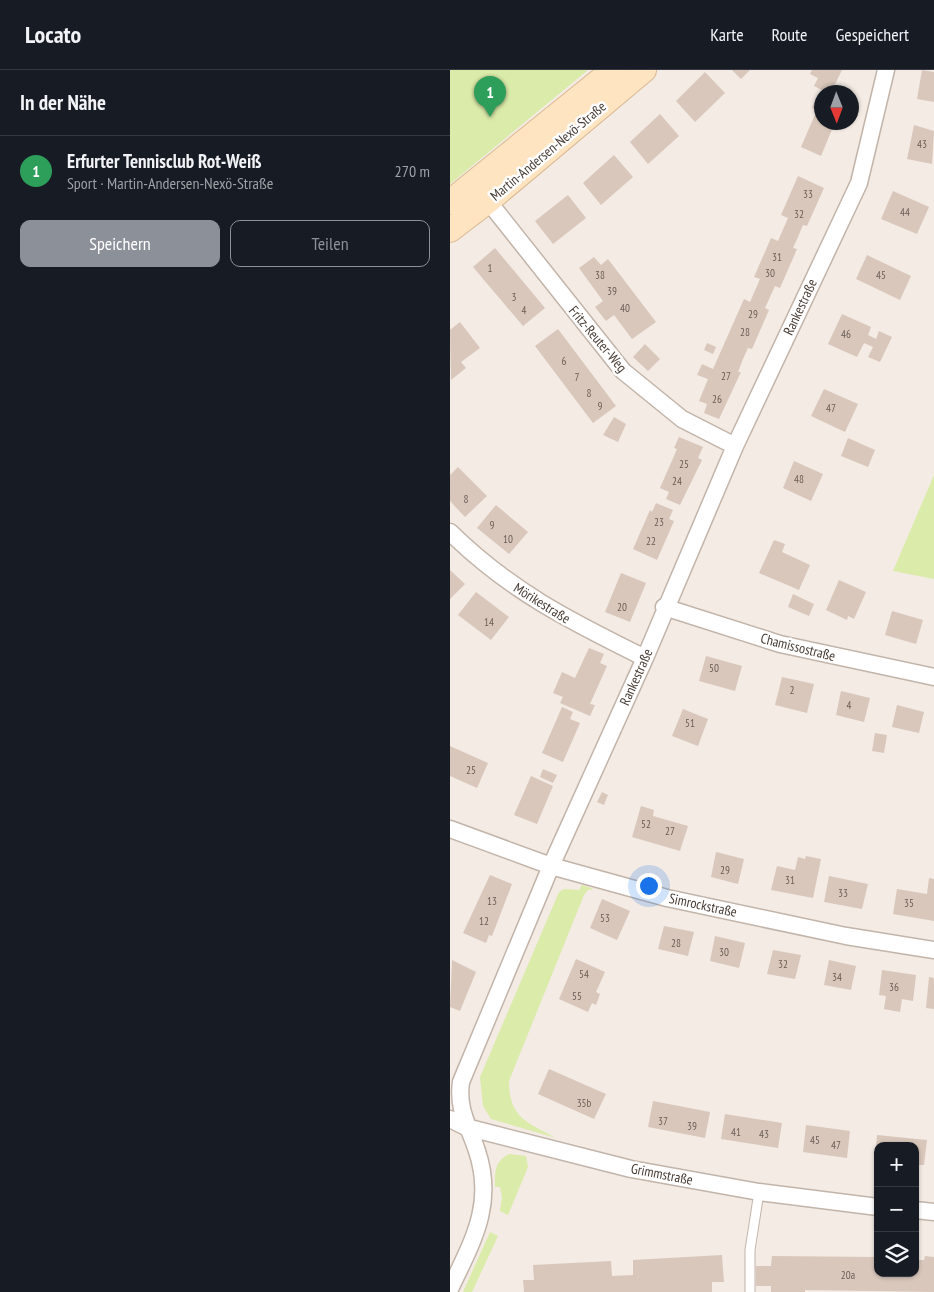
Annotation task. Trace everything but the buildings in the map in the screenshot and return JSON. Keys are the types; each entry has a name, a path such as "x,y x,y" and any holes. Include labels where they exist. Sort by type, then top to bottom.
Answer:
{"main road":[{"name":"Martin-Andersen-Nexö-Straße","path":"450,202 613,70"},
{"name":"Martin-Andersen-Nexö-Straße","path":"450,230 488,201 644,70"}],"street":[{"name":"Rankestraße","path":"450,1289 479,1227 483,1208 482,1171 477,1150 466,1126 461,1104 461,1082 551,866 645,658 664,608 735,446 859,183 886,70"},
{"name":"Fritz-Reuter-Weg","path":"488,201 623,371 682,419 735,446"},
{"name":"Mörikestraße","path":"450,532 494,572 531,597 561,616 645,658"},
{"name":"Chamissostraße","path":"664,608 780,644 934,677"},
{"name":"Simrockstraße","path":"450,829 551,866 667,898 846,936 934,950"},
{"name":"Grimmstraße","path":"450,1119 466,1126 631,1169 759,1192 874,1206"},
{"path":"919,1210 934,1212"}],"lane":[{"path":"750,1292 750,1250 759,1192"}],"green space":[{"path":"450,70 588,70 450,184"},
{"path":"934,475 934,579 893,571"},
{"path":"582,885 594,889 588,890 584,895 509,1081 512,1103 516,1111 528,1123 556,1138 491,1119 483,1106 480,1077 559,892 564,889 579,890"},
{"path":"509,1154 526,1156 528,1167 508,1215 500,1211 502,1197 500,1187 495,1187 495,1172 500,1160"},
{"path":"490,1232 498,1236 472,1292 463,1292"}],"place":[{"name":"Erfurter Tennisclub Rot-Weiß","path":"490,117"}]}
